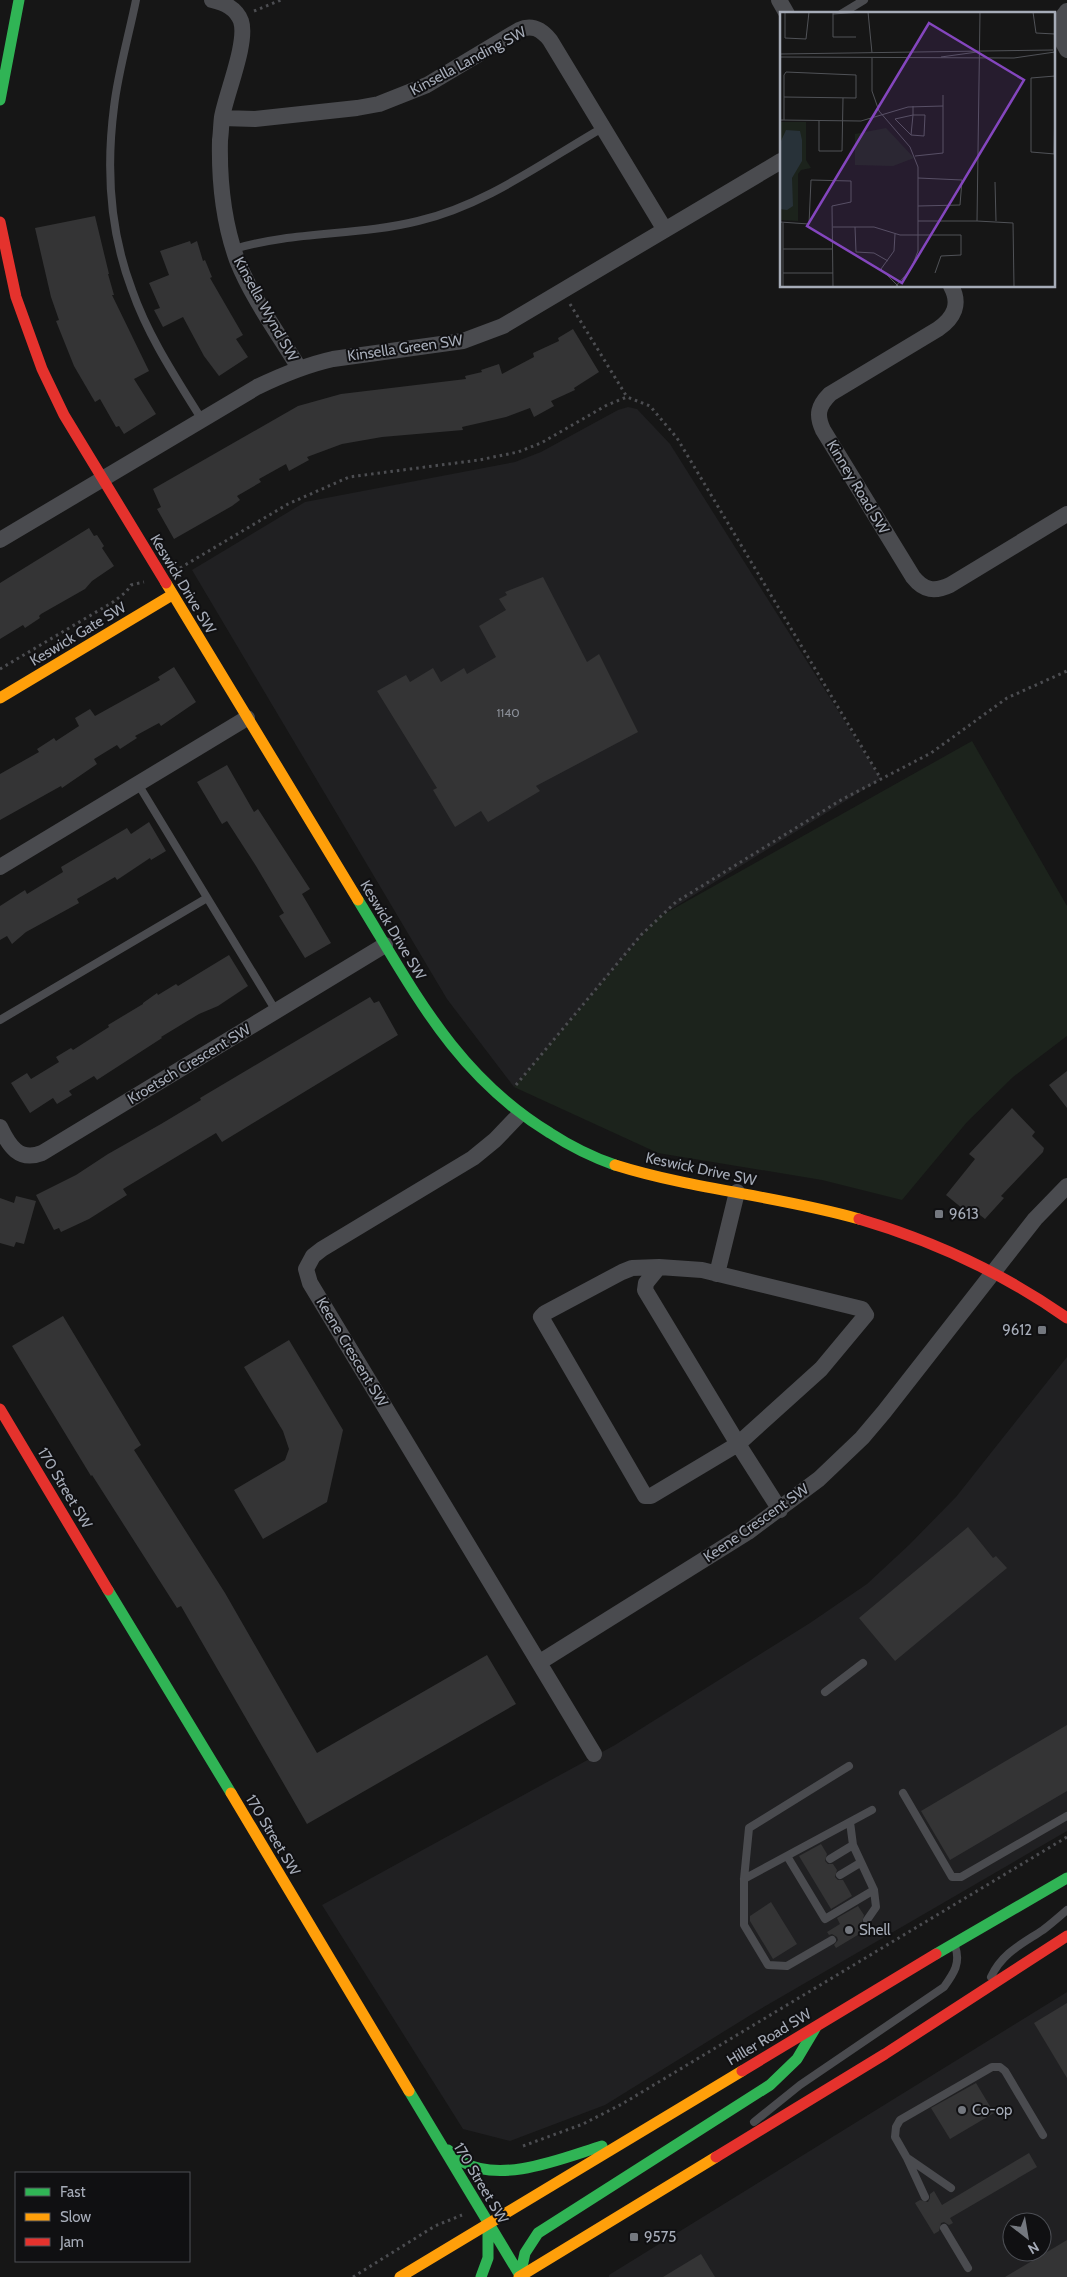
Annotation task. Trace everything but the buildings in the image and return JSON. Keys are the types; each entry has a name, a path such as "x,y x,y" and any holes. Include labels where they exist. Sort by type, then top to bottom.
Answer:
{"main road":[{"path":"0,100 19,0"},
{"name":"Keswick Drive SW","path":"0,222 6,261 30,343 50,388 172,595 385,946 441,1035 469,1070 519,1115 578,1149 610,1163 646,1173 792,1202 857,1218 944,1249 992,1272 1044,1301 1067,1318"},
{"name":"Keswick Gate SW","path":"0,698 172,595"},
{"name":"170 Street SW","path":"0,1408 520,2277"},
{"name":"Hiller Road SW","path":"400,2277 954,1943 1067,1878"},
{"path":"520,2277 885,2054 1067,1936"},
{"path":"520,2277 520,2262 538,2233 770,2086 795,2064 804,2052 816,2026"},
{"path":"437,2138 461,2162 480,2170 524,2168 632,2138"},
{"path":"481,2277 486,2269 489,2249 488,2223"}],"street":[{"path":"212,0 230,6 238,16"},
{"path":"779,0 786,12"},
{"path":"1067,11 1058,24 1058,32 1067,50"},
{"name":"Kinsella Wynd SW","path":"238,16 242,23 241,44 222,118 220,170 222,197 234,250 252,290 300,368"},
{"name":"Kinsella Landing SW","path":"222,118 255,120 379,104 428,85 526,27 543,32 550,40 666,230"},
{"name":"Kinsella Green SW","path":"1,536 103,479 257,387 300,368 347,357 464,341 503,326 780,162"},
{"name":"Kinney Road SW","path":"952,288 956,300 952,318 938,329 830,394 822,402 818,411 823,430 913,577 923,588 936,590 950,585 1067,514"},
{"path":"0,868 247,718"},
{"name":"Kroetsch Crescent SW","path":"0,1127 9,1144 20,1154 33,1156 42,1153 385,946"},
{"name":"Keene Crescent SW","path":"519,1115 483,1150 322,1249 313,1256 306,1269 310,1283 594,1754"},
{"name":"Keene Crescent SW","path":"540,1662 780,1510 819,1480 862,1438 1035,1219 1067,1186"},
{"path":"717,1274 737,1192"},
{"path":"659,1267 646,1283 645,1290 780,1510"},
{"path":"659,1267 702,1270 717,1274 862,1309 866,1315 821,1369 738,1444 651,1496 645,1496 541,1317 545,1312 632,1268 659,1267"}],"lane":[{"path":"136,0 114,105 110,144 110,192 131,290 161,353 202,420"},
{"path":"844,12 864,0"},
{"path":"234,250 257,242 386,228 419,221 453,210 480,200 503,188 604,127"},
{"path":"138,784 276,1011"},
{"path":"0,1020 207,898"},
{"path":"825,1692 863,1663"},
{"path":"832,1940 787,1966 768,1965 744,1925 744,1878 749,1828 849,1766"},
{"path":"903,1793 952,1877 961,1877 1067,1816"},
{"path":"744,1878 872,1810"},
{"path":"850,1822 853,1846 874,1890 876,1907 867,1920"},
{"path":"830,1859 853,1846"},
{"path":"787,1856 825,1919 874,1890"},
{"path":"840,1874 860,1863"},
{"path":"800,1877 809,1872"},
{"path":"810,1893 818,1888"},
{"path":"987,1988 991,1975 1003,1958 1067,1910"},
{"path":"699,2168 800,2085 944,1987 957,1965 958,1955 954,1943"},
{"path":"925,2197 908,2158 895,2137 896,2126 900,2120 992,2067 1000,2067 1005,2071 1043,2135"},
{"path":"908,2158 950,2188"},
{"path":"944,2228 968,2268"}],"path":[{"path":"238,16 281,0"},
{"path":"563,291 627,397 650,406 677,438 881,779"},
{"path":"178,569 288,504 349,477 479,460 518,452 541,443 607,405 627,397"},
{"path":"0,669 113,602 131,586 136,585"},
{"path":"501,1100 656,918 676,902 841,800 931,753 1007,698 1067,671"},
{"path":"518,2147 534,2143 583,2124 622,2104 1067,1837"},
{"path":"353,2277 435,2226 479,2208"}],"shaded area":[{"path":"628,407 637,409 670,444 881,779 657,918 514,1087 447,999 192,570 305,502 515,462 541,452 618,410"},
{"path":"972,741 1067,906 1067,1036 1013,1077 967,1122 902,1200 822,1180 658,1153 514,1087 657,918"},
{"path":"1067,1357 1067,1831 757,2011 605,2105 510,2141 463,2129 322,1905 615,1745 810,1623 867,1584 956,1497"},
{"path":"1067,1992 1067,2277 609,2277 609,2275"}],"traffic: fast":[{"path":"0,100 19,0"},
{"path":"358,900 398,967 439,1029 462,1058 488,1085 517,1110 558,1138 573,1147 615,1165"},
{"path":"108,1590 231,1793"},
{"path":"936,1954 1067,1878"},
{"path":"520,2276 525,2253 538,2233 770,2085 797,2059 816,2027"},
{"path":"409,2091 521,2277"},
{"path":"448,2150 463,2162 479,2168 514,2170 551,2162 602,2146"},
{"path":"481,2277 488,2258 488,2224"}],"traffic: slow":[{"path":"166,583 358,900"},
{"path":"0,698 172,595"},
{"path":"615,1165 676,1181 798,1204 859,1219"},
{"path":"231,1793 409,2091"},
{"path":"400,2277 742,2071"},
{"path":"519,2277 716,2157"}],"traffic: jam":[{"path":"0,222 16,297 42,369 64,415 166,583"},
{"path":"859,1219 914,1237 967,1260 1018,1287 1067,1318"},
{"path":"0,1409 108,1590"},
{"path":"716,2157 885,2054 1067,1936"},
{"path":"742,2071 936,1954"}],"place":[{"name":"9613","path":"939,1214"},
{"name":"9612","path":"1042,1330"},
{"name":"Shell","path":"849,1930"},
{"name":"Co-op","path":"962,2110"},
{"name":"9575","path":"634,2237"}]}
